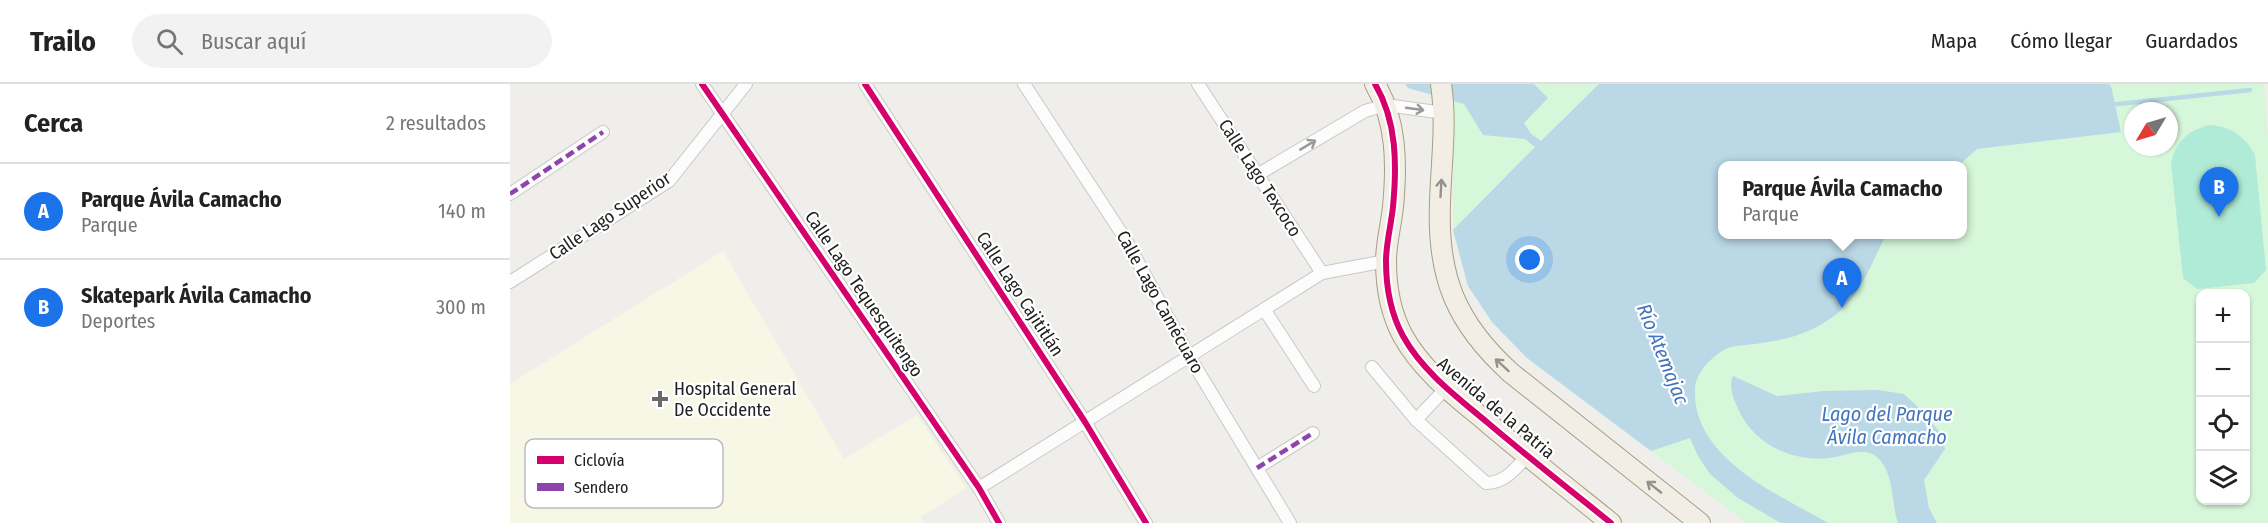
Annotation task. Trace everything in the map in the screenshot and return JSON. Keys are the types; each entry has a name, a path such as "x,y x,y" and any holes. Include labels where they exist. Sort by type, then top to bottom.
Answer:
{"main road":[{"name":"Avenida de la Patria","path":"1375,84 1386,105 1393,134 1395,153 1393,206 1386,261 1390,303 1402,335 1419,362 1446,388 1611,523"},
{"name":"Avenida de la Patria","path":"1442,95 1440,238 1444,265 1453,298 1468,327 1490,354 1511,373 1700,523"}],"street":[{"name":"Calle Lago Tequesquitengo","path":"702,84 979,488 999,523"},
{"name":"Calle Lago Superior","path":"510,282 669,181 746,84"},
{"name":"Calle Lago Cajititlán","path":"865,84 1085,422 1146,523"},
{"name":"Calle Lago Camécuaro","path":"1024,84 1126,240 1189,357 1290,523"},
{"name":"Calle Lago Texcoco","path":"1198,84 1322,273"},
{"path":"1257,175 1365,111 1442,95"},
{"path":"510,194 603,132"},
{"path":"979,488 1322,273 1386,261"},
{"path":"1264,309 1314,386"},
{"path":"1372,367 1416,420 1486,483 1503,480 1527,456"},
{"path":"1416,420 1446,388"},
{"path":"1257,468 1313,433"}],"shaded area":[{"name":"Hospital General De Occidente","path":"723,251 844,459 917,415 966,488 921,517 924,523 510,523 510,384"}],"green space":[{"path":"1450,84 2264,84 2268,138 2268,523 1747,523 1527,358 1492,322 1468,286 1453,230 1453,104"},
{"path":"2210,125 2231,130 2246,143 2255,155 2266,270 2254,283 2197,289 2183,278 2171,163 2173,156 2178,156 2178,146 2189,133"}],"water":[{"name":"Río Atemajac","path":"1405,84 1534,84 1548,98 1524,123 1531,134 1541,141 1599,84 2108,84 2111,86 2121,132 1977,149 1964,161 1718,161 1718,239 1884,239 1863,282 1848,303 1838,312 1810,330 1793,336 1728,348 1707,364 1696,382 1698,413 1707,435 1722,454 1763,486 1828,523 1781,523 1738,498 1710,474 1690,438 1651,451 1527,358 1492,322 1468,286 1453,230 1535,147 1525,139 1483,135 1464,104 1408,88"},
{"name":"Lago del Parque Ávila Camacho","path":"1733,376 1777,396 1824,391 1878,390 1904,394 1941,434 1945,449 1924,480 1929,508 1937,523 1898,523 1890,481 1883,465 1873,454 1855,452 1816,459 1789,454 1765,442 1746,423 1739,411 1731,389"}],"waterway":[{"path":"2109,105 2250,90"}],"marked path":[{"path":"510,194 603,132"},
{"path":"1257,468 1313,433"}],"cycle path":[{"path":"702,84 979,488 999,523"},
{"path":"865,84 1085,422 1146,523"},
{"path":"1375,84 1388,113 1394,144 1394,191 1386,270 1392,309 1403,336 1420,361 1453,394 1611,523"}],"place":[{"name":"Skatepark Ávila Camacho","path":"2219,217"},
{"name":"Parque Ávila Camacho","path":"1842,308"},
{"name":"Hospital General De Occidente","path":"660,399"}]}
